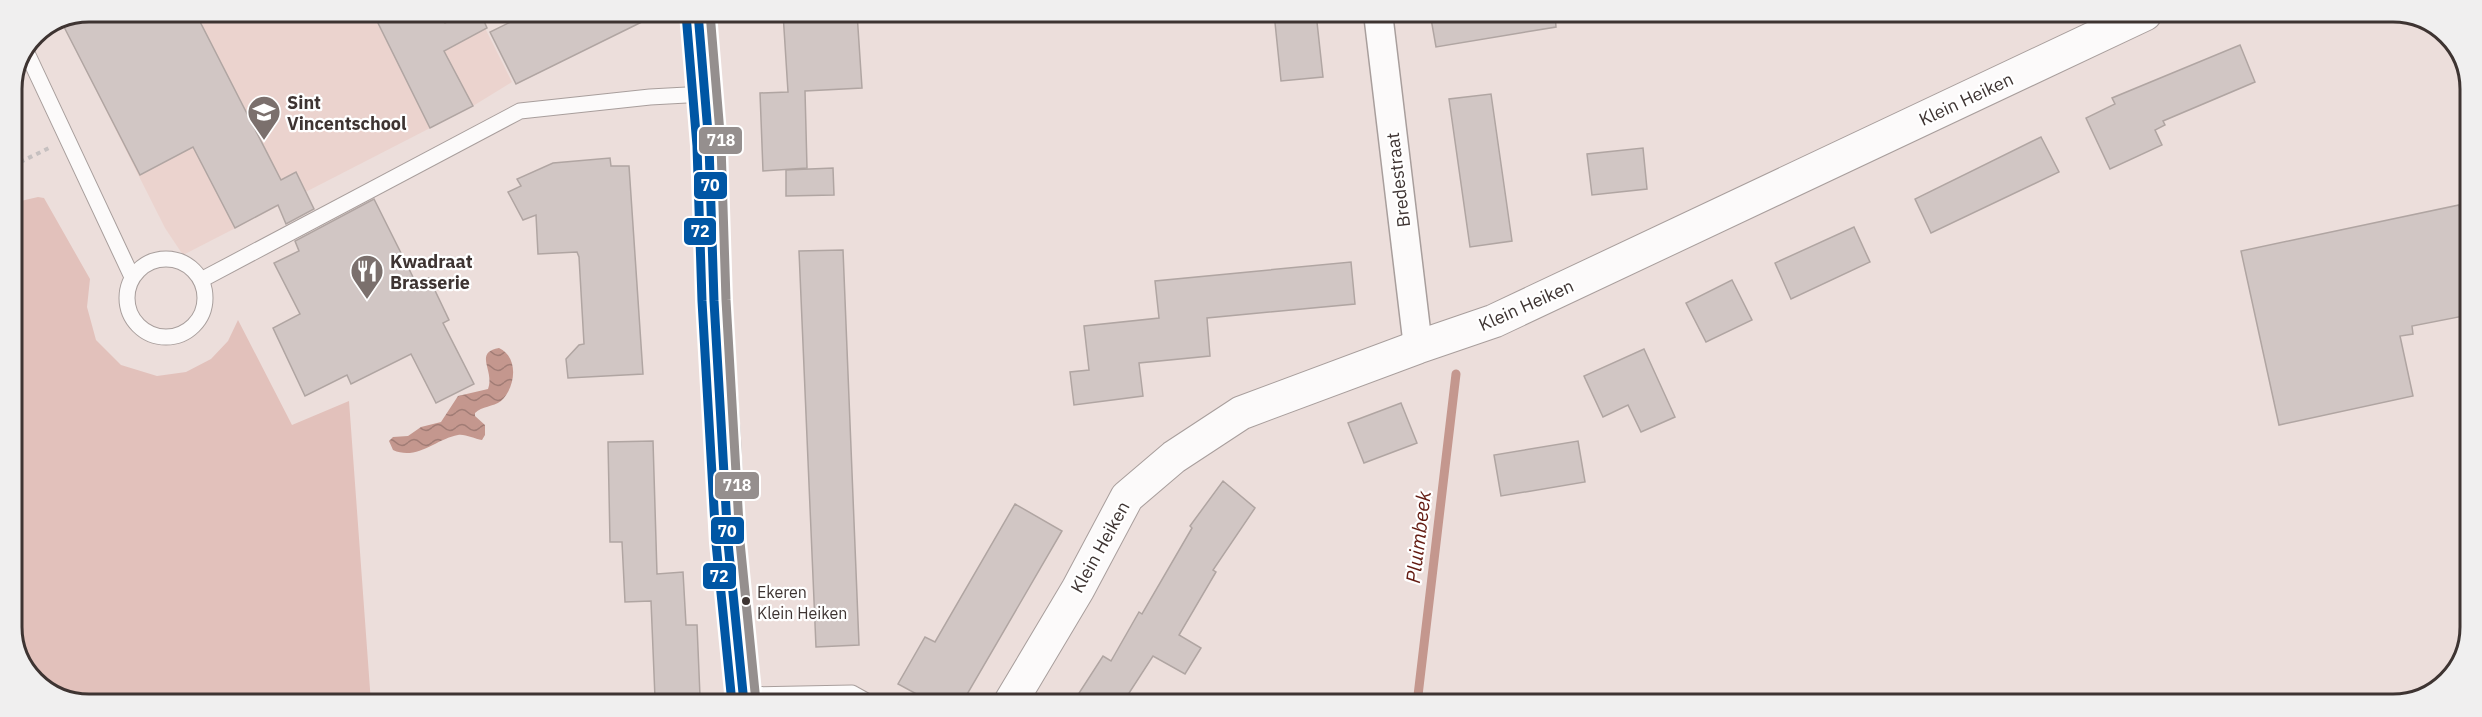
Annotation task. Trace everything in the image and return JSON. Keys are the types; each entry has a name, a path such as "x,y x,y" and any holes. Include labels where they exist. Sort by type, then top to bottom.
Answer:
{"street":[{"path":"699,22 709,145 714,301 727,522 743,694"},
{"name":"Bredestraat","path":"1379,22 1418,347"},
{"name":"Klein Heiken","path":"1016,694 1078,589 1127,497 1174,457 1241,413 1494,321 2128,22"}],"lane":[{"path":"30,60 132,277"},
{"path":"201,280 520,111 650,97 705,94"},
{"path":"173,259 184,263 201,280 205,293 204,307 198,320 177,336 164,337 150,334 139,327 130,316 126,303 127,290 132,277 150,262 173,259"},
{"path":"834,694 854,694"}],"path":[{"path":"22,161 67,139"}],"shaded area":[{"name":"Sint Vincentschool","path":"90,22 482,22 512,82 473,106 183,255 165,228 64,28"},
{"path":"44,198 90,279 87,307 96,340 121,365 157,376 186,372 211,359 228,341 238,320 292,425 349,401 370,694 81,694 60,688 45,678 36,668 26,649 23,632 22,201"}],"water":[{"path":"499,348 510,358 512,380 510,388 501,401 475,413 475,416 485,425 485,435 482,440 458,435 410,453 393,450 389,441 393,437 408,436 421,427 441,422 458,396 488,389 487,354"}],"building":[{"path":"90,22 200,22 281,180 296,172 314,209 286,224 278,205 235,228 193,147 140,175 64,28"},
{"path":"377,22 484,22 487,28 444,51 473,106 430,128"},
{"path":"510,22 642,22 516,84 490,32"},
{"path":"784,22 858,22 862,88 805,91 807,168 763,171 760,93 788,92"},
{"path":"1275,22 1317,22 1323,77 1281,81"},
{"path":"1432,22 1556,22 1556,27 1436,47"},
{"path":"2240,45 2255,82 2163,121 2165,125 2155,130 2162,145 2110,169 2086,118 2115,104 2112,98"},
{"path":"1491,94 1512,241 1470,247 1449,99"},
{"path":"2041,137 2059,172 1931,233 1915,199"},
{"path":"1643,148 1647,189 1592,195 1587,154"},
{"path":"610,158 611,166 629,166 643,374 568,378 566,359 579,345 584,344 579,257 577,252 538,254 536,215 523,220 508,192 521,186 517,179 553,163"},
{"path":"833,168 834,195 786,196 786,170"},
{"name":"Kwadraat Brasserie","path":"374,199 416,283 429,278 449,320 443,323 474,384 436,403 411,354 351,384 347,375 305,396 273,328 300,314 274,263 299,251 295,241"},
{"path":"2459,205 2459,317 2412,326 2413,334 2400,336 2413,396 2279,425 2241,251"},
{"path":"1854,227 1870,262 1791,299 1775,263"},
{"path":"843,250 859,645 816,647 799,251"},
{"path":"1351,262 1355,304 1207,318 1210,356 1139,363 1143,396 1074,405 1070,372 1089,370 1084,326 1159,318 1155,281"},
{"path":"1732,280 1752,320 1706,342 1686,303"},
{"path":"1644,349 1675,417 1641,432 1628,405 1603,417 1584,376"},
{"path":"1401,403 1417,443 1364,463 1348,423"},
{"path":"653,441 657,574 683,572 686,625 697,625 700,694 655,694 651,601 625,602 622,542 610,542 608,442"},
{"path":"1578,441 1585,482 1501,496 1494,455"},
{"path":"1223,481 1255,508 1213,570 1216,572 1179,635 1201,648 1185,674 1153,656 1128,694 1078,694 1103,656 1111,661 1139,612 1142,614 1192,528 1190,526"},
{"path":"1015,504 1062,531 967,694 916,694 898,684 925,637 935,642"}],"waterway":[{"name":"Pluimbeek","path":"1418,694 1456,374"}],"transit line":[{"name":"72","path":"687,22 697,146 702,301 716,543 731,694"},
{"name":"70","path":"699,22 709,145 714,301 728,543 743,694"},
{"name":"718","path":"711,22 721,145 726,300 740,542 755,694"}],"place":[{"name":"Sint Vincentschool","path":"264,141"},
{"name":"Kwadraat Brasserie","path":"367,300"},
{"name":"Ekeren Klein Heiken","path":"746,601"}]}
